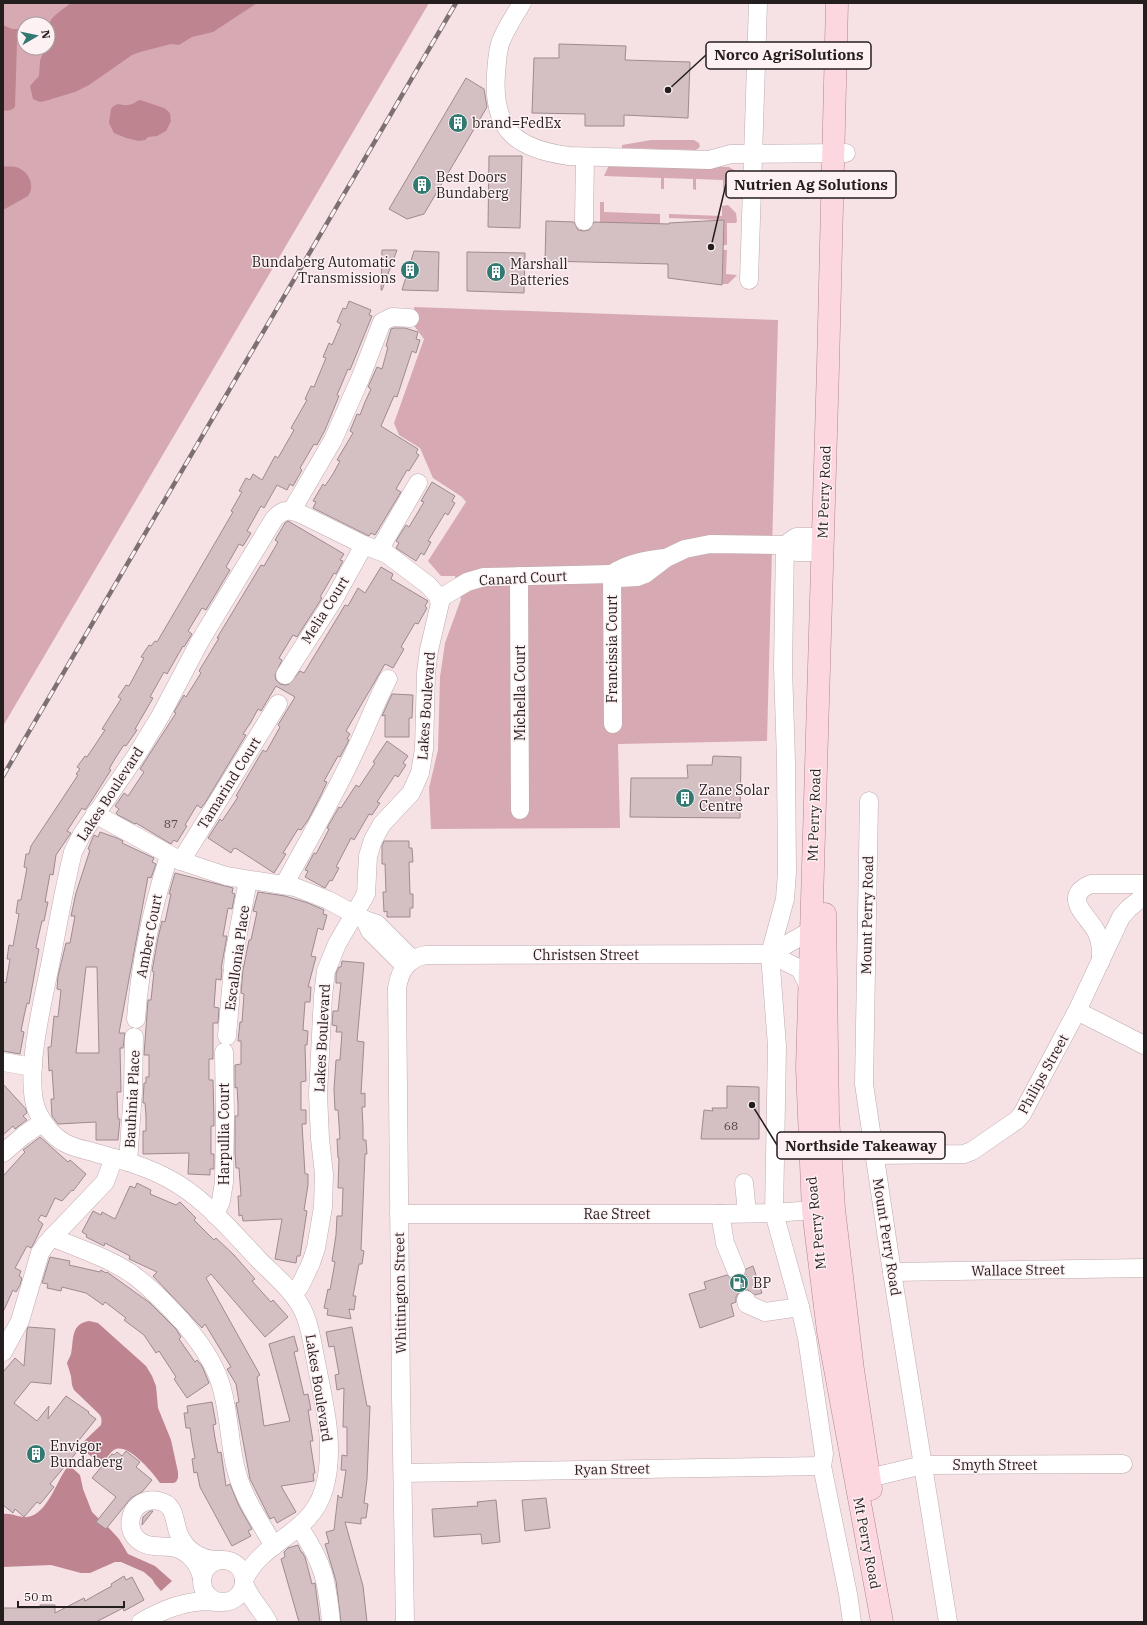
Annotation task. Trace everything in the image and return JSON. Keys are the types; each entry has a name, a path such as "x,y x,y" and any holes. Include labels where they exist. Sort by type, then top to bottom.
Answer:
{"main road":[{"name":"Mt Perry Road","path":"837,3 839,153 825,764 825,935 828,1117 824,1210 828,1331 897,1622"},
{"name":"Mt Perry Road","path":"839,153 851,3"},
{"name":"Mt Perry Road","path":"824,1210 807,1068 810,931 829,544"},
{"name":"Mt Perry Road","path":"862,1479 882,1622"}],"street":[{"path":"522,3 500,42 495,90 499,116 511,133 523,143 553,154 585,157 709,160 731,154 839,153"},
{"path":"749,280 758,3"},
{"path":"584,221 585,157"},
{"path":"410,318 392,317 382,322 360,379 333,440 292,510 395,559 428,585 439,599"},
{"name":"Melia Court","path":"285,675 334,599 418,483"},
{"name":"Lakes Boulevard","path":"268,1550 299,1527 314,1512 322,1495 327,1474 329,1442 324,1404 308,1324 300,1304 216,1214 171,1179 146,1167 66,1144 51,1132 38,1113 33,1096 33,1066 38,1027 73,852 82,834 148,735 200,641 274,519 280,512 292,510"},
{"path":"612,574 643,560 666,558 686,549 710,544 785,545 796,537 829,544"},
{"name":"Mt Perry Road","path":"785,545 783,667 787,872 785,899 770,954 777,1046 774,1213 807,1338 824,1454 822,1466 848,1594 852,1622"},
{"name":"Canard Court","path":"439,599 467,582 484,577 612,574"},
{"name":"Francissia Court","path":"612,574 613,724"},
{"name":"Michella Court","path":"520,576 520,810"},
{"name":"Lakes Boulevard","path":"292,1295 300,1286 311,1263 316,1248 323,1207 324,1174 319,1124 318,1094 324,982 330,960 337,944 360,917 366,894 368,856 373,840 382,824 411,793 420,773 424,749 426,673 429,650 440,603 439,599"},
{"path":"284,884 338,786 388,678"},
{"name":"Tamarind Court","path":"175,858 278,704"},
{"name":"Mount Perry Road","path":"869,801 864,1084 892,1272 948,1622"},
{"path":"95,814 175,858 202,869 248,880 284,884 311,893 360,917 370,930 409,962"},
{"name":"Amber Court","path":"136,1019 150,925 159,884 175,858"},
{"name":"Escallonia Place","path":"226,1044 234,955 248,880"},
{"path":"1101,962 1100,940 1095,929 1081,912 1078,905 1080,891 1084,887 1091,884 1144,884"},
{"name":"Philips Street","path":"874,1155 964,1154 972,1151 1010,1126 1022,1114 1077,1011 1121,917 1129,908 1144,896"},
{"name":"Christsen Street","path":"770,954 810,931"},
{"name":"Christsen Street","path":"409,962 426,955 770,954 800,969 809,986"},
{"name":"Whittington Street","path":"405,1622 397,988 401,973 409,962"},
{"path":"1077,1011 1144,1045"},
{"name":"Bauhinia Place","path":"3,1352 20,1321 40,1253 53,1236 105,1182 121,1160 133,1091 134,1037"},
{"name":"Harpullia Court","path":"216,1214 224,1192 226,1044"},
{"path":"3,1062 33,1066"},
{"path":"3,1153 24,1135 44,1122"},
{"path":"744,1183 747,1213"},
{"name":"Rae Street","path":"399,1214 720,1214 824,1210"},
{"path":"720,1214 724,1243 736,1270"},
{"path":"53,1236 132,1274 165,1304 184,1324 208,1356 219,1378 225,1402 234,1462 240,1482 268,1550"},
{"name":"Wallace Street","path":"892,1272 1144,1268"},
{"path":"746,1300 747,1304 765,1312 800,1307"},
{"name":"Smyth Street","path":"862,1479 923,1465 1123,1464"},
{"name":"Ryan Street","path":"403,1473 822,1466"},
{"path":"151,1501 159,1501 166,1503 171,1508 178,1532 189,1548 198,1556 205,1559 243,1560 268,1550 249,1570 244,1581 243,1590 234,1600 220,1603 206,1595 197,1564 183,1551 170,1547 147,1545 139,1542 134,1537 130,1524 134,1510 138,1506 151,1501"},
{"path":"299,1527 313,1547 323,1569 327,1585 331,1622"},
{"path":"181,1604 193,1594 202,1580 204,1572 208,1566 224,1560 239,1567 250,1596 264,1614 268,1622"},
{"path":"848,1594 863,1622"},
{"path":"141,1622 181,1604 206,1600 242,1607 255,1622"}],"shaded area":[{"path":"3,3 429,3 3,726"},
{"path":"71,3 257,3 213,32 192,37 179,45 171,44 132,55 89,85 75,92 40,102 33,99 30,86 39,76 42,56 56,56 56,16 54,16"},
{"path":"3,25 16,29 17,56 15,107 11,110 3,111"},
{"path":"140,100 164,108 169,112 171,121 166,131 157,136 148,137 145,140 139,141 114,133 109,123 111,109 117,104 130,105"},
{"path":"651,140 694,140 699,143 700,147 696,150 622,148 622,145"},
{"path":"610,163 729,167 737,172 738,179 735,186 723,190 723,180 696,179 696,190 693,189 693,179 664,178 664,189 661,189 661,178 604,176"},
{"path":"3,166 16,167 24,171 30,179 31,188 28,196 3,210"},
{"path":"600,202 604,202 604,212 660,214 660,224 600,223"},
{"path":"728,205 736,213 737,221 736,223 727,223 727,245 723,245 724,220 669,218 669,214 722,216 722,206"},
{"path":"723,250 727,250 726,274 737,275 728,284 722,284"},
{"path":"414,307 778,320 767,741 618,744 620,828 431,829 429,788 438,750 440,677 445,643 461,599 455,576 441,576 428,561 466,502 462,497 433,478 420,448 399,435 394,423 424,339 415,327"},
{"path":"89,1321 98,1323 146,1366 152,1376 156,1386 158,1408 171,1440 178,1472 176,1482 160,1483 141,1461 128,1451 122,1449 114,1450 101,1465 79,1446 101,1425 102,1422 99,1414 74,1390 67,1363 71,1354 76,1329 83,1323"},
{"path":"69,1465 80,1475 83,1489 92,1512 99,1519 97,1522 106,1529 108,1527 119,1539 128,1554 155,1566 172,1581 161,1591 152,1579 144,1572 121,1562 115,1562 90,1573 81,1573 51,1565 3,1567 3,1514 27,1517 34,1515 41,1510"}],"building":[{"path":"559,44 626,46 625,60 690,62 688,118 624,115 624,126 585,126 585,114 532,113 534,58 559,58"},
{"path":"466,78 484,89 487,107 424,214 407,219 389,209"},
{"path":"489,156 522,156 520,228 488,227"},
{"path":"724,220 722,285 668,278 668,264 545,261 546,221 574,222 578,230 584,231 589,230 594,222 669,224"},
{"path":"382,250 397,250 381,290"},
{"path":"414,251 439,252 438,291 402,290"},
{"name":"Marshall Batteries","path":"467,252 525,253 524,293 467,291"},
{"path":"349,301 371,310 369,315 372,316 350,370 348,369 337,395 339,396 325,430 317,445 314,444 300,468 302,470 293,486 290,484 287,490 277,485 264,508 261,506 247,531 251,533 243,546 239,544 226,567 230,570 206,610 202,608 188,631 192,634 184,647 183,646 167,674 164,672 150,697 153,698 135,729 137,730 116,757 109,769 111,770 88,806 85,810 82,808 67,831 71,833 56,855 53,875 50,874 45,902 48,902 36,948 39,949 29,1004 27,1003 21,1031 24,1032 20,1054 3,1051 3,982 6,983 10,959 7,959 9,945 13,946 19,914 16,913 18,900 21,900 27,868 24,867 26,854 29,854 31,846 78,775 76,774 80,769 77,767 85,756 87,757 105,730 102,729 121,699 118,697 126,685 129,686 144,658 141,657 149,645 151,646 155,641 157,642 194,579 233,512 231,511 242,492 239,491 246,478 250,480 253,474 262,480 275,456 278,458 294,430 291,428 307,400 305,399 311,386 314,387 326,358 323,357 329,343 332,345 341,324 337,322 343,308 346,309"},
{"path":"405,328 418,332 416,339 420,340 416,353 412,351 397,397 394,396 381,426 418,449 416,453 419,455 409,471 407,470 396,489 401,492 375,535 371,533 369,536 313,508 316,502 313,501 323,484 325,486 340,461 337,460 353,433 350,431 357,414 360,415 371,389 368,387 377,367 382,369 388,347 386,346 391,329"},
{"path":"432,482 455,496 452,501 455,503 448,515 445,513 428,541 431,542 424,555 421,553 416,561 396,548 399,543 396,541 406,525 409,527 424,502 421,501"},
{"path":"288,521 344,554 340,560 343,561 336,574 334,573 320,597 322,598 297,637 293,635 279,658 282,660 275,675 276,680 280,684 289,684 300,671 304,673 345,605 348,606 358,588 365,593 381,567 393,574 391,579 428,601 425,606 427,608 418,624 415,623 401,647 404,649 393,668 385,664 346,731 350,734 347,739 349,740 324,781 327,782 308,820 301,830 298,829 283,853 286,854 274,873 237,849 234,848 231,853 208,838 220,819 222,821 238,797 236,796 263,750 266,752 280,727 278,725 295,697 276,686 261,711 258,709 243,734 246,735 205,803 201,808 197,805 177,842 174,840 171,844 136,823 135,824 118,815 116,813 119,809 115,806 124,793 128,796 144,772 140,769 176,713 174,712 184,695 186,697 201,673 199,671 219,638 217,638 261,565 264,566 278,542 275,540 285,523"},
{"path":"392,694 413,695 412,718 409,718 409,737 385,737 385,715 382,716"},
{"path":"387,741 408,756 403,763 406,765 398,777 395,775 377,802 380,803 372,815 369,814 354,840 351,838 336,867 339,868 332,881 330,880 325,888 305,877 308,871 305,870 314,853 316,854 329,829 327,828 339,807 341,808 356,785 359,787"},
{"name":"Zane Solar Centre","path":"713,756 741,757 740,818 630,817 631,778 688,778 687,765 712,765"},
{"path":"100,832 117,838 123,841 122,843 154,858 152,862 156,864 151,878 148,877 119,1033 125,1033 123,1048 120,1048 121,1092 117,1092 118,1119 120,1119 118,1140 96,1140 96,1122 58,1124 52,1116 51,1099 54,1099 52,1070 49,1071 48,1047 51,1047 54,1016 58,1017 61,990 57,989 58,976 66,943 70,943 75,916 71,916 76,893 90,850 88,849 94,835 98,837","holes":["86,967 97,967 99,1053 76,1053"]},
{"path":"384,841 409,841 409,848 412,848 413,862 409,862 410,894 413,894 413,908 410,908 410,917 387,917 387,911 384,912 383,892 386,892 385,864 382,864 382,846"},
{"path":"175,873 233,888 232,893 235,894 232,909 228,908 223,936 227,936 221,969 221,980 216,979 214,1007 219,1008 218,1023 213,1023 213,1059 209,1059 209,1080 213,1080 214,1119 214,1126 211,1126 211,1154 214,1154 214,1169 210,1169 210,1175 188,1174 189,1153 143,1154 143,1131 146,1131 145,1103 143,1103 144,1083 146,1083 146,1077 149,1077 149,1055 144,1055 148,1000 151,1000 154,972 152,971 158,938 162,921 165,922 171,894 169,894"},
{"path":"258,892 285,896 308,903 324,910 323,914 327,915 323,930 318,928 311,956 316,957 308,987 311,987 310,1002 305,1002 303,1030 308,1031 307,1045 305,1045 306,1081 301,1082 301,1110 306,1110 306,1124 302,1124 305,1174 308,1174 308,1185 304,1210 307,1211 300,1256 297,1256 296,1263 275,1259 282,1219 243,1221 242,1215 239,1216 238,1196 241,1196 239,1168 236,1168 235,1153 235,1116 238,1116 238,1104 237,1087 235,1088 235,1065 241,1064 241,1041 238,1041 240,1022 242,1022 244,994 241,993 243,970 249,940 251,940 257,912 253,911"},
{"path":"342,961 364,963 357,1041 364,1042 361,1094 365,1093 365,1107 362,1107 363,1140 366,1140 367,1154 365,1154 361,1250 364,1251 362,1264 359,1264 353,1296 356,1296 354,1310 349,1309 351,1319 327,1315 328,1309 324,1308 328,1289 330,1290 335,1262 332,1261 337,1216 342,1216 343,1188 338,1188 339,1158 337,1139 340,1139 338,1110 335,1110 334,1089 336,1060 340,1060 342,1032 336,1032 337,1026 332,1025 333,1011 338,1011 341,983 336,983 336,973 339,967 341,967"},
{"path":"3,1084 26,1109 27,1113 23,1116 27,1120 15,1129 13,1126 3,1135"},
{"path":"727,1086 759,1087 759,1139 701,1139 704,1110 713,1111 712,1108 727,1108"},
{"path":"40,1137 68,1162 70,1160 86,1174 73,1191 72,1190 62,1201 55,1198 46,1217 41,1215 38,1220 43,1224 34,1243 31,1248 27,1246 15,1268 21,1271 19,1276 22,1278 20,1285 16,1292 13,1290 3,1312 3,1176 25,1152 23,1150"},
{"path":"137,1183 151,1190 150,1194 176,1205 180,1202 196,1218 194,1220 214,1240 216,1238 234,1255 255,1279 252,1281 271,1302 273,1300 288,1317 265,1337 211,1274 206,1278 260,1375 257,1377 264,1426 290,1421 269,1344 294,1336 298,1351 294,1352 304,1395 308,1394 311,1410 308,1410 313,1441 310,1441 315,1473 313,1474 314,1481 281,1486 296,1512 277,1523 274,1517 270,1519 250,1479 236,1403 239,1402 236,1384 227,1369 231,1367 205,1324 202,1328 153,1276 157,1272 129,1259 130,1256 105,1243 104,1246 86,1237 87,1235 82,1232 93,1211 101,1215 102,1212 115,1219 130,1186 135,1188"},
{"path":"50,1257 70,1261 69,1265 100,1272 101,1270 106,1273 107,1272 150,1303 176,1329 181,1337 179,1339 195,1362 197,1360 202,1366 209,1383 187,1398 174,1379 176,1377 159,1351 156,1353 144,1335 124,1320 126,1318 105,1302 103,1305 86,1293 62,1287 61,1291 47,1288 48,1284 42,1283"},
{"path":"753,1266 762,1293 755,1295 748,1290 739,1292 736,1297 736,1302 731,1304 734,1316 700,1328 689,1294 706,1289 704,1282 727,1275 734,1280 740,1280 744,1276 746,1269"},
{"path":"28,1327 55,1329 51,1384 31,1382 14,1403 37,1421 49,1406 48,1419 66,1396 89,1412 88,1413 96,1419 72,1449 76,1453 50,1484 54,1487 40,1504 37,1502 24,1517 15,1509 13,1513 3,1505 3,1372 15,1358 24,1366"},
{"path":"352,1327 367,1406 370,1406 367,1479 364,1503 368,1504 366,1518 361,1518 361,1524 345,1522 363,1586 367,1622 341,1622 336,1581 325,1544 329,1543 326,1532 334,1530 338,1495 342,1498 346,1470 341,1470 342,1455 347,1456 347,1427 343,1427 344,1388 337,1390 335,1375 339,1374 334,1346 329,1347 326,1332"},
{"path":"212,1402 216,1424 213,1425 215,1438 218,1453 221,1452 226,1486 230,1484 239,1506 252,1529 248,1531 251,1536 232,1546 200,1487 197,1472 194,1473 192,1459 195,1458 190,1428 186,1428 184,1413 188,1413 187,1406"},
{"name":"Envigor Bundaberg","path":"126,1451 140,1462 136,1467 152,1480 142,1492 131,1498 106,1529 96,1522 116,1497 92,1478 112,1454 114,1455 117,1452 122,1456"},
{"path":"546,1498 550,1528 525,1531 522,1500"},
{"path":"496,1500 500,1542 482,1544 481,1534 434,1537 432,1509 478,1506 477,1502"},
{"path":"150,1511 153,1511 142,1525 143,1517"},
{"path":"298,1545 305,1557 312,1584 315,1583 320,1622 299,1622 281,1559 285,1557 284,1552 288,1548"},
{"path":"124,1576 126,1580 132,1577 144,1600 124,1611 123,1608 96,1622 3,1622 3,1608 40,1608 40,1605 55,1605 55,1613 84,1598 85,1601 112,1586 111,1584"}],"tunnel":[{"path":"736,1270 746,1300"}],"railway":[{"path":"3,776 456,3"}],"place":[{"name":"Norco AgriSolutions","path":"668,90"},
{"name":"brand=FedEx","path":"458,123"},
{"name":"Best Doors Bundaberg","path":"422,185"},
{"name":"Nutrien Ag Solutions","path":"711,247"},
{"name":"Bundaberg Automatic Transmissions","path":"410,270"},
{"name":"Marshall Batteries","path":"496,272"},
{"name":"Zane Solar Centre","path":"685,798"},
{"name":"Northside Takeaway","path":"752,1105"},
{"name":"BP","path":"739,1283"},
{"name":"Envigor Bundaberg","path":"36,1454"}]}
